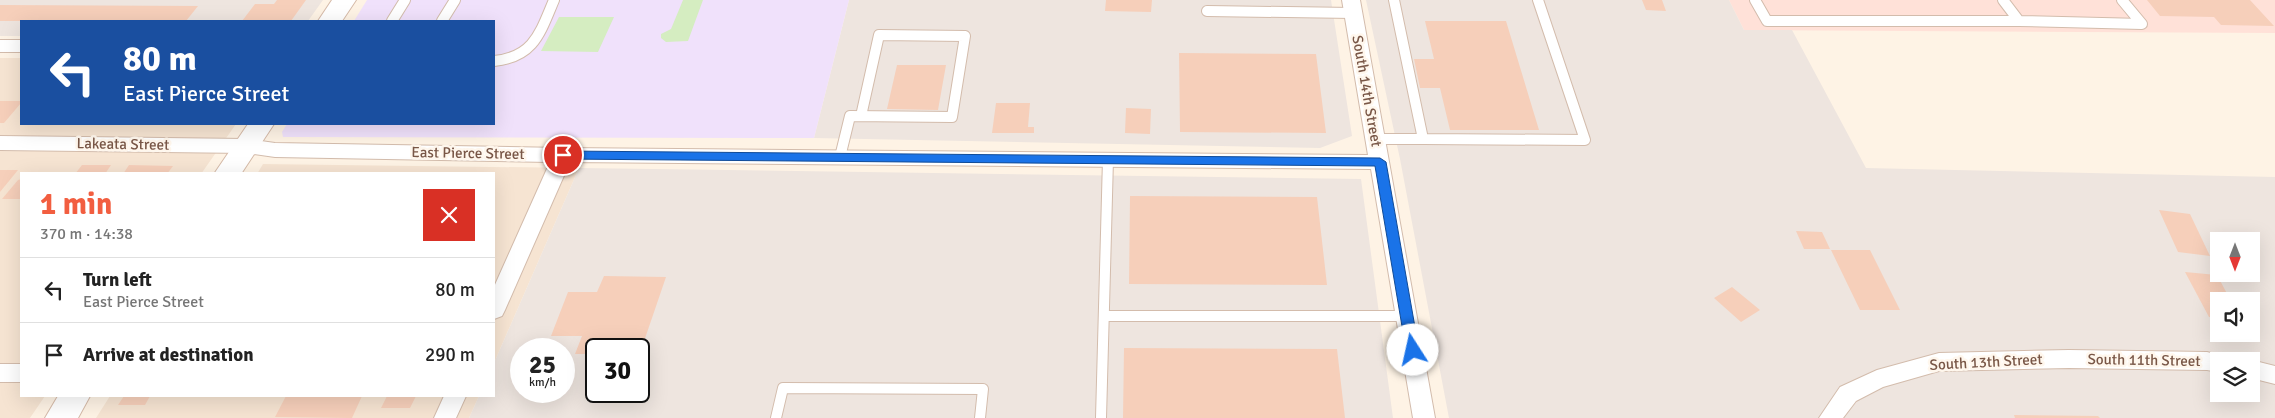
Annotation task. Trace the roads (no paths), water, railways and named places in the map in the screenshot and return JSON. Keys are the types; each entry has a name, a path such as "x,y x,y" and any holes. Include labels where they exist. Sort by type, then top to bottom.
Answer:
{"street":[{"path":"331,20 344,0"},
{"name":"South 14th Street","path":"1352,6 1424,418"},
{"path":"0,46 20,46"},
{"path":"228,172 260,125"},
{"name":"Lakeata Street","path":"0,143 246,146"},
{"name":"East Pierce Street","path":"246,146 276,150 563,155 1380,162"},
{"path":"495,308 563,155"},
{"name":"South 11th Street","path":"2069,359 2210,362"},
{"name":"South 13th Street","path":"1830,418 1848,394 1877,379 1912,368 1939,362 2069,359"},
{"path":"2260,371 2275,375"},
{"path":"0,373 20,373"},
{"path":"61,418 74,397"},
{"path":"445,418 455,397"}],"lane":[{"path":"393,20 405,0"},
{"path":"443,20 455,0"},
{"path":"495,61 515,58 531,48 554,0"},
{"path":"1394,0 1423,139"},
{"path":"1376,139 1585,140 1538,0"},
{"path":"1756,0 1767,22 2142,24 2122,0"},
{"path":"2003,0 2019,22"},
{"path":"1207,11 1352,6"},
{"path":"840,157 850,116 952,117 965,36 879,35 861,116"},
{"path":"1101,418 1108,160"},
{"path":"1104,316 1407,316"},
{"path":"776,418 783,388 983,389 980,418"}]}
